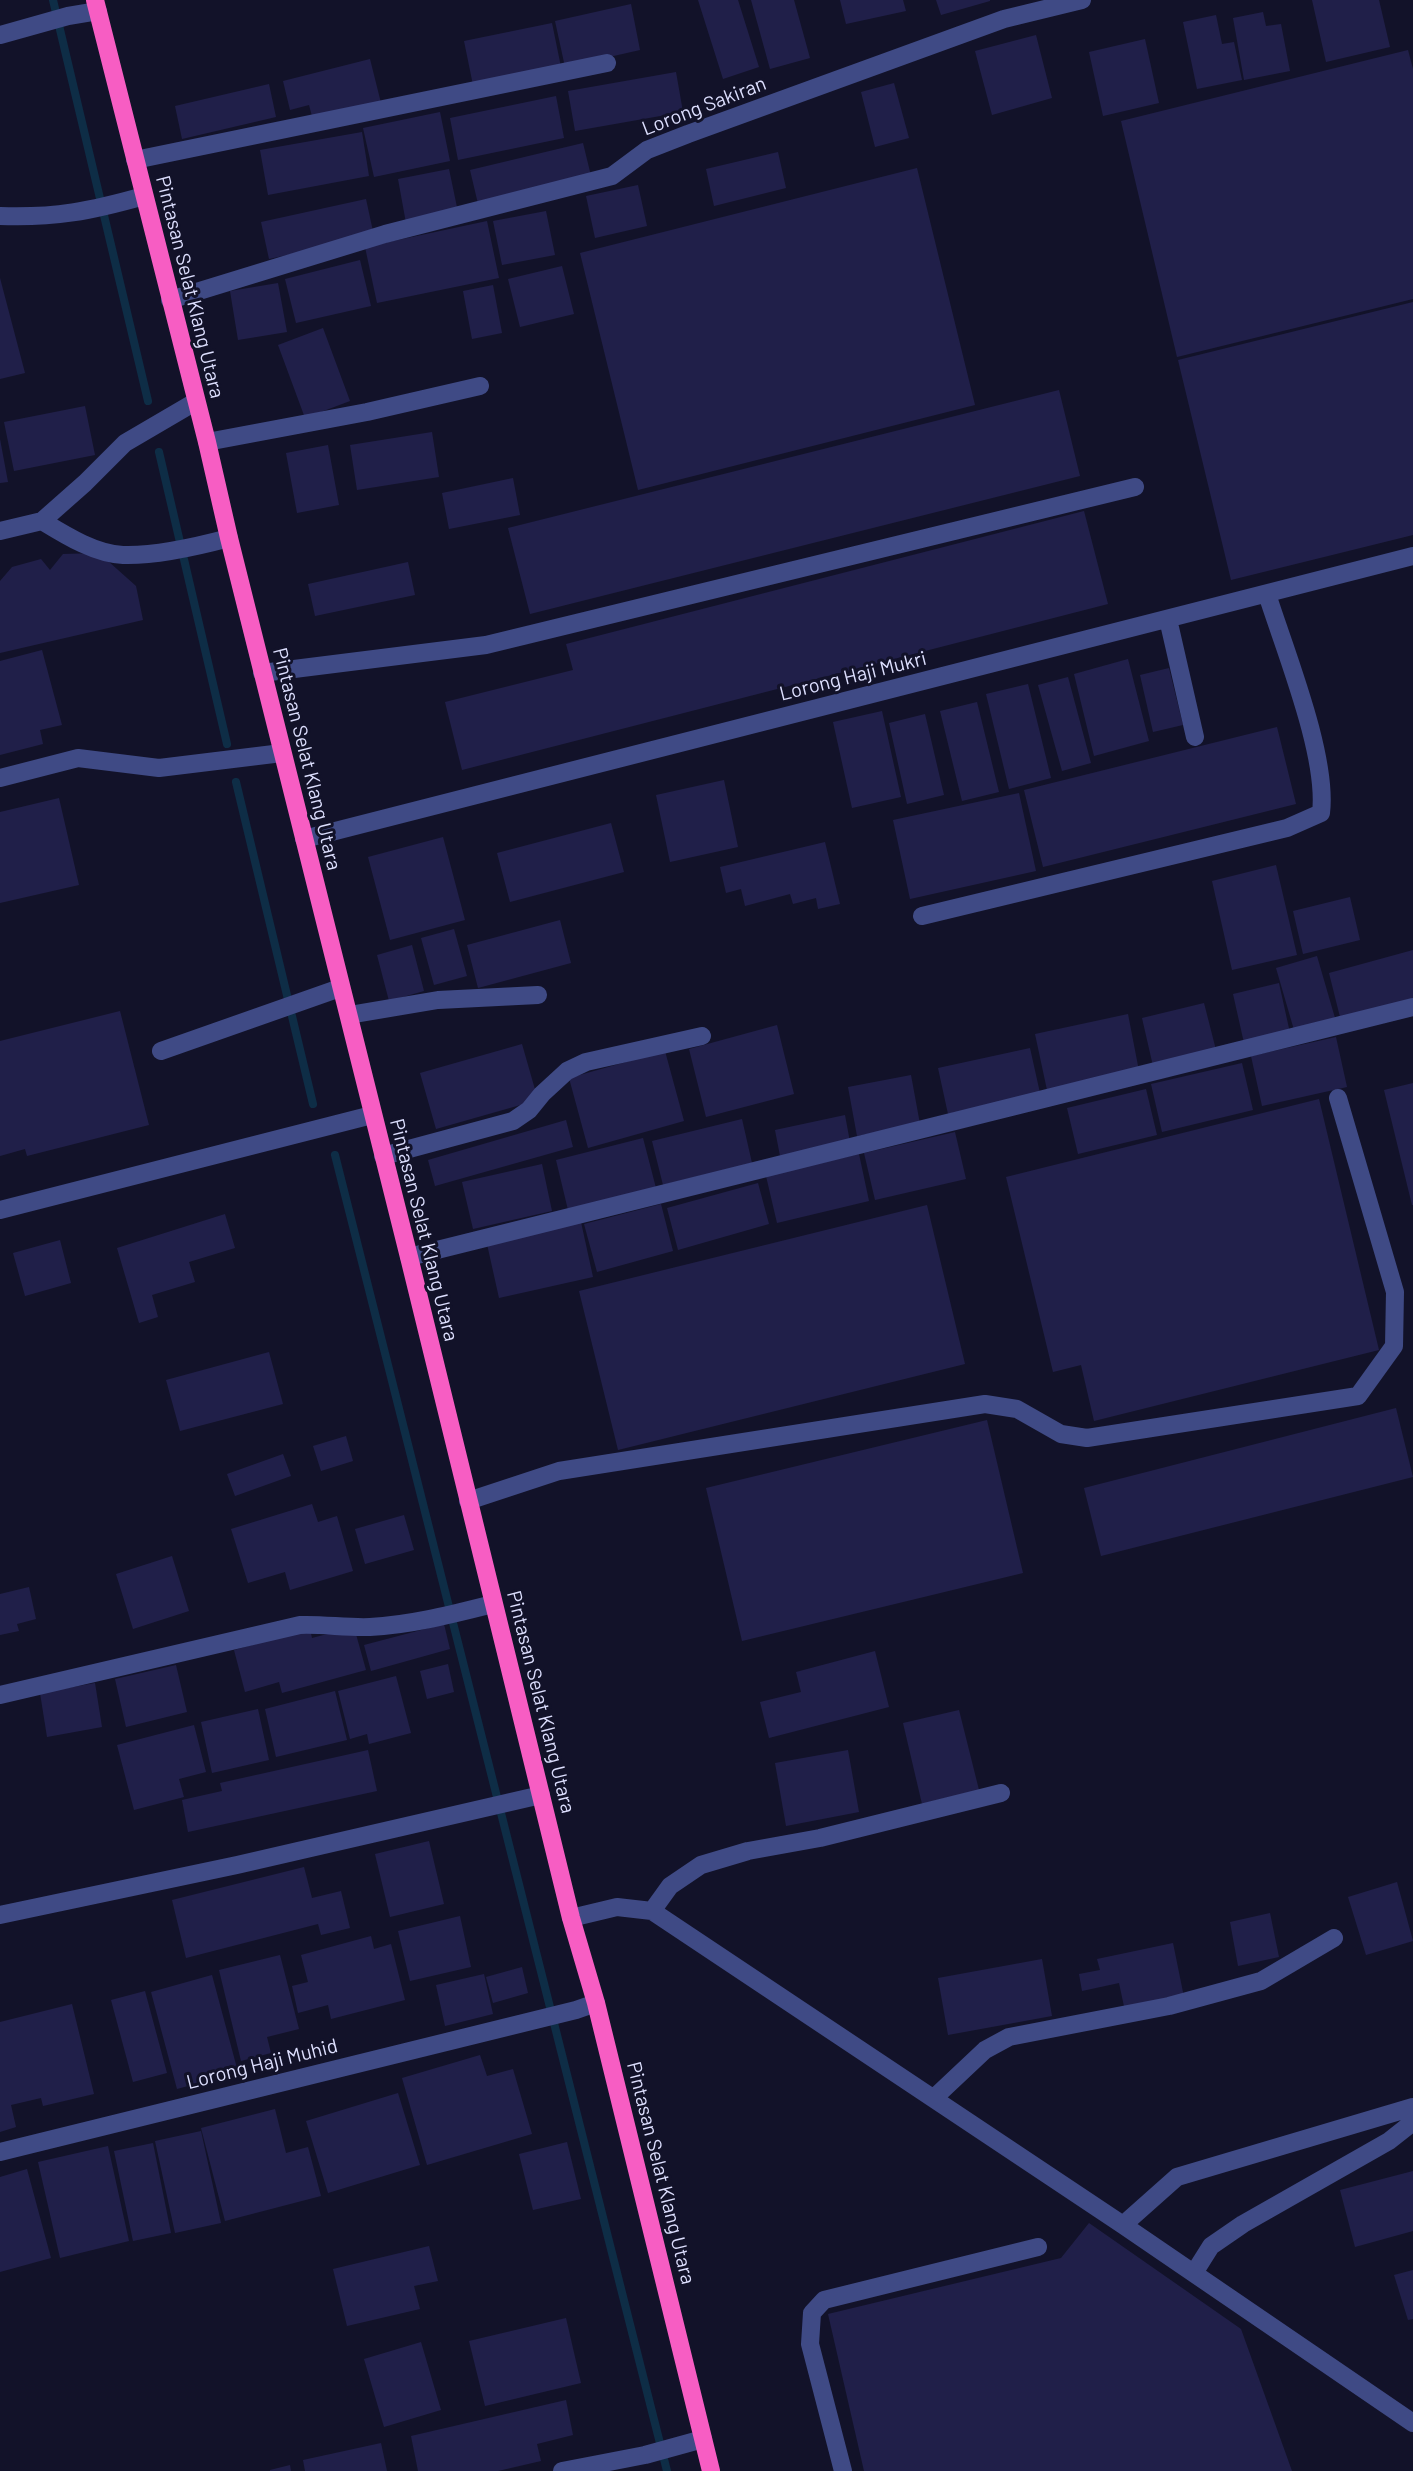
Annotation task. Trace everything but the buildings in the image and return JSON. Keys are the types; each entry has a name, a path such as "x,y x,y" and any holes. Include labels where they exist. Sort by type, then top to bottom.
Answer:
{"highway":[{"name":"Pintasan Selat Klang Utara","path":"97,6 195,402 207,442 340,988 349,1015 409,1257 468,1501 484,1606 541,1795 571,1918 596,2003 711,2471"}],"street":[{"name":"Lorong Sakiran","path":"170,300 385,234 612,176 647,150 688,134 1005,19 1082,0"},
{"path":"0,34 97,6"},
{"path":"135,160 607,63"},
{"path":"0,216 38,217 74,213 144,196"},
{"path":"207,442 367,412 480,386"},
{"path":"0,531 42,521 85,483 125,442 195,402"},
{"path":"262,673 486,645 1135,487"},
{"path":"42,521 81,544 122,555 197,546 229,538"},
{"name":"Lorong Haji Mukri","path":"304,839 1413,556"},
{"path":"922,916 1287,828 1321,813 1323,795 1311,730 1267,594"},
{"path":"1168,619 1195,737"},
{"path":"0,778 78,758 159,768 282,753"},
{"path":"161,1051 340,988"},
{"path":"349,1015 438,1000 538,995"},
{"path":"409,1257 1413,1007"},
{"path":"383,1156 513,1120 529,1110 542,1094 567,1071 586,1062 702,1036"},
{"path":"468,1501 558,1471 985,1404 1017,1409 1061,1434 1087,1438 1358,1396 1394,1346 1395,1292 1338,1098"},
{"path":"0,1210 372,1115"},
{"path":"0,1695 300,1625 368,1627 408,1624 484,1606"},
{"path":"652,1911 670,1886 701,1865 748,1851 820,1838 1001,1792"},
{"path":"0,1915 237,1865 541,1795"},
{"path":"571,1918 617,1907 652,1911 1123,2225 1196,2269 1413,2423"},
{"path":"933,2098 985,2050 1009,2037 1169,2006 1260,1981 1334,1938"},
{"name":"Lorong Haji Muhid","path":"0,2152 576,2010 596,2003"},
{"path":"1123,2225 1177,2177 1413,2107"},
{"path":"1196,2269 1211,2246 1243,2224 1389,2141 1413,2122"},
{"path":"843,2471 810,2344 812,2313 824,2300 1038,2247"},
{"path":"562,2471 645,2455 703,2439"}],"waterway":[{"path":"53,0 148,401"},
{"path":"159,452 227,744"},
{"path":"236,782 313,1104"},
{"path":"335,1155 667,2471"}]}
